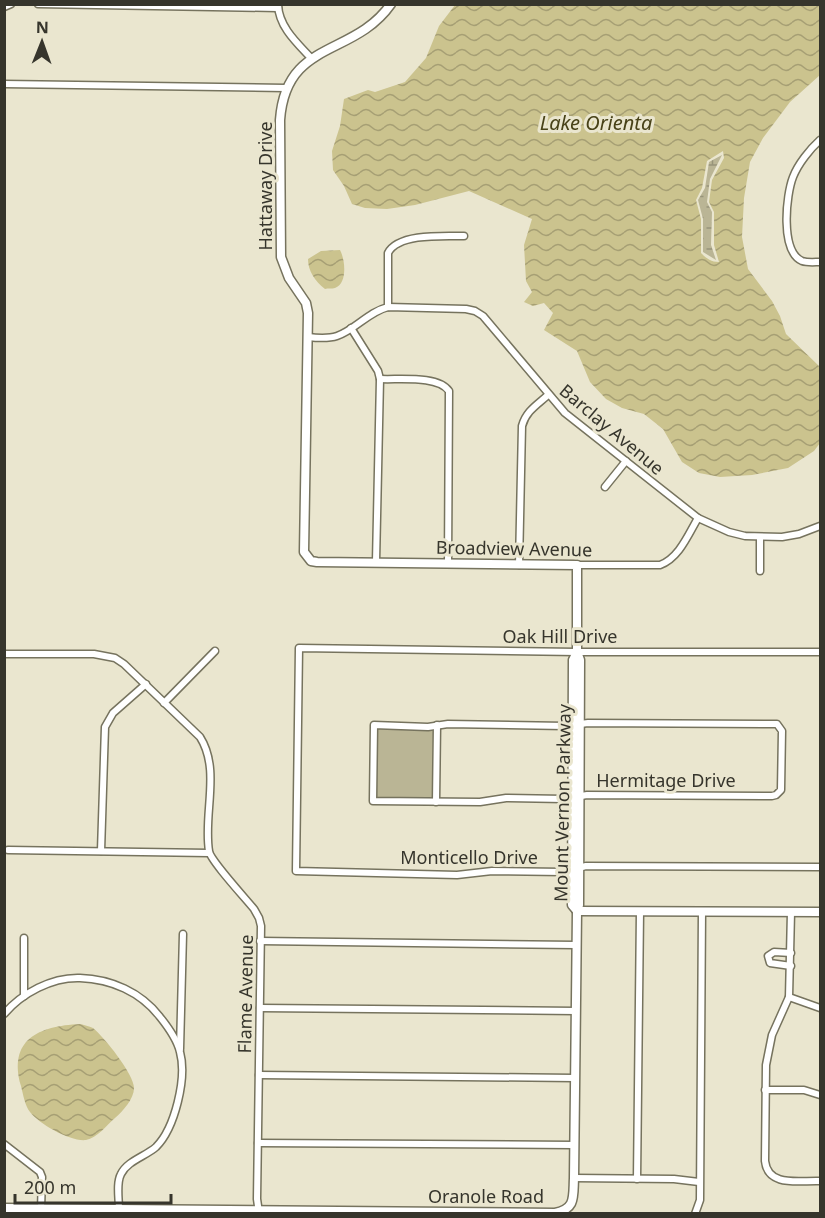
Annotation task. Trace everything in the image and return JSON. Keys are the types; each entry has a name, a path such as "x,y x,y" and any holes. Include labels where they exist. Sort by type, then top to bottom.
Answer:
{"street":[{"path":"4,7 11,4"},
{"path":"38,4 278,6 282,24 311,58"},
{"name":"Hattaway Drive","path":"307,557 303,546 308,313 306,303 289,278 281,257 280,120 282,103 286,88 296,71 311,58 360,33 385,13 391,4"},
{"path":"4,84 286,88"},
{"path":"820,140 808,153 794,176 786,218 789,239 798,258 803,261 820,262"},
{"path":"388,307 388,253 391,247 397,243 424,237 464,236"},
{"name":"Barclay Avenue","path":"308,338 340,336 381,309 388,307 475,311 483,316 565,413 698,518 729,532 760,537 799,534 820,526"},
{"path":"351,328 378,371 380,380 376,562"},
{"path":"380,380 436,381 446,386 451,396 447,564"},
{"path":"519,565 522,426 529,411 548,395"},
{"path":"604,487 626,461"},
{"name":"Broadview Avenue","path":"307,557 317,562 660,565 675,556 698,518"},
{"path":"760,537 760,571"},
{"name":"Mount Vernon Parkway","path":"577,566 577,652 573,660 576,724 575,869 572,905 577,911"},
{"name":"Oak Hill Drive","path":"296,871 299,648 577,652 820,652"},
{"path":"164,703 215,651"},
{"path":"4,654 106,656 124,664 200,737 208,754 210,765 209,853 8,850"},
{"path":"101,852 105,727 113,713 146,684"},
{"name":"Hermitage Drive","path":"437,725 428,727 374,725 373,801 480,802 506,798 564,799 575,796 772,796 779,793 782,786 782,731 780,725 772,723 576,724"},
{"path":"436,802 437,725 576,724"},
{"name":"Flame Avenue","path":"209,853 259,918 257,1199 259,1212"},
{"name":"Monticello Drive","path":"296,871 457,874 492,870 563,872 586,866 820,867"},
{"path":"577,911 820,912"},
{"name":"Oranole Road","path":"4,1208 259,1212 555,1213 572,1210 577,911"},
{"path":"637,1179 640,911"},
{"path":"695,1214 700,1200 702,911"},
{"path":"791,912 789,997 772,1035 768,1050 765,1090 765,1161 767,1172 777,1180 820,1181"},
{"path":"119,1210 119,1176 123,1168 149,1154 163,1140 172,1122 181,1083 183,934"},
{"path":"24,938 24,996"},
{"path":"260,941 576,945"},
{"path":"790,966 770,963 768,956 774,952 791,953"},
{"path":"4,1014 24,996 48,984 63,980 92,978 108,981 139,996 155,1010 167,1026 180,1052"},
{"path":"789,997 820,1008"},
{"path":"260,1008 576,1011"},
{"path":"259,1075 575,1078"},
{"path":"765,1090 804,1090 820,1095"},
{"path":"258,1143 574,1145"},
{"path":"4,1144 40,1172 42,1177 41,1209"},
{"path":"574,1178 674,1179 699,1182"}],"green space":[{"path":"722,155 710,179 707,202 712,212 711,245 716,260 703,252 703,219 698,200 705,188 709,162"},
{"path":"377,728 433,729 432,797 376,797"}],"water":[{"name":"Lake Orienta","path":"455,5 820,5 820,75 790,102 763,138 750,162 744,198 742,237 748,269 772,301 786,334 820,367 820,443 814,451 788,468 752,475 720,477 699,473 682,462 663,429 644,414 622,408 606,399 590,382 577,351 544,330 553,313 544,303 533,306 524,302 532,292 526,281 524,245 532,219 469,191 415,205 387,209 365,208 352,204 333,170 332,151 340,126 344,99 368,90 375,92 405,82 426,58 439,26","holes":["723,151 724,158 712,180 709,202 714,212 714,245 719,262 701,253 701,219 696,200 702,188 707,161"]},
{"path":"340,250 344,276 335,288 325,289 313,276 308,259 321,251"},
{"path":"80,1024 93,1028 104,1039 124,1065 134,1088 130,1100 121,1112 98,1134 86,1140 64,1135 34,1117 25,1103 18,1070 19,1057 30,1038 51,1028"}]}
